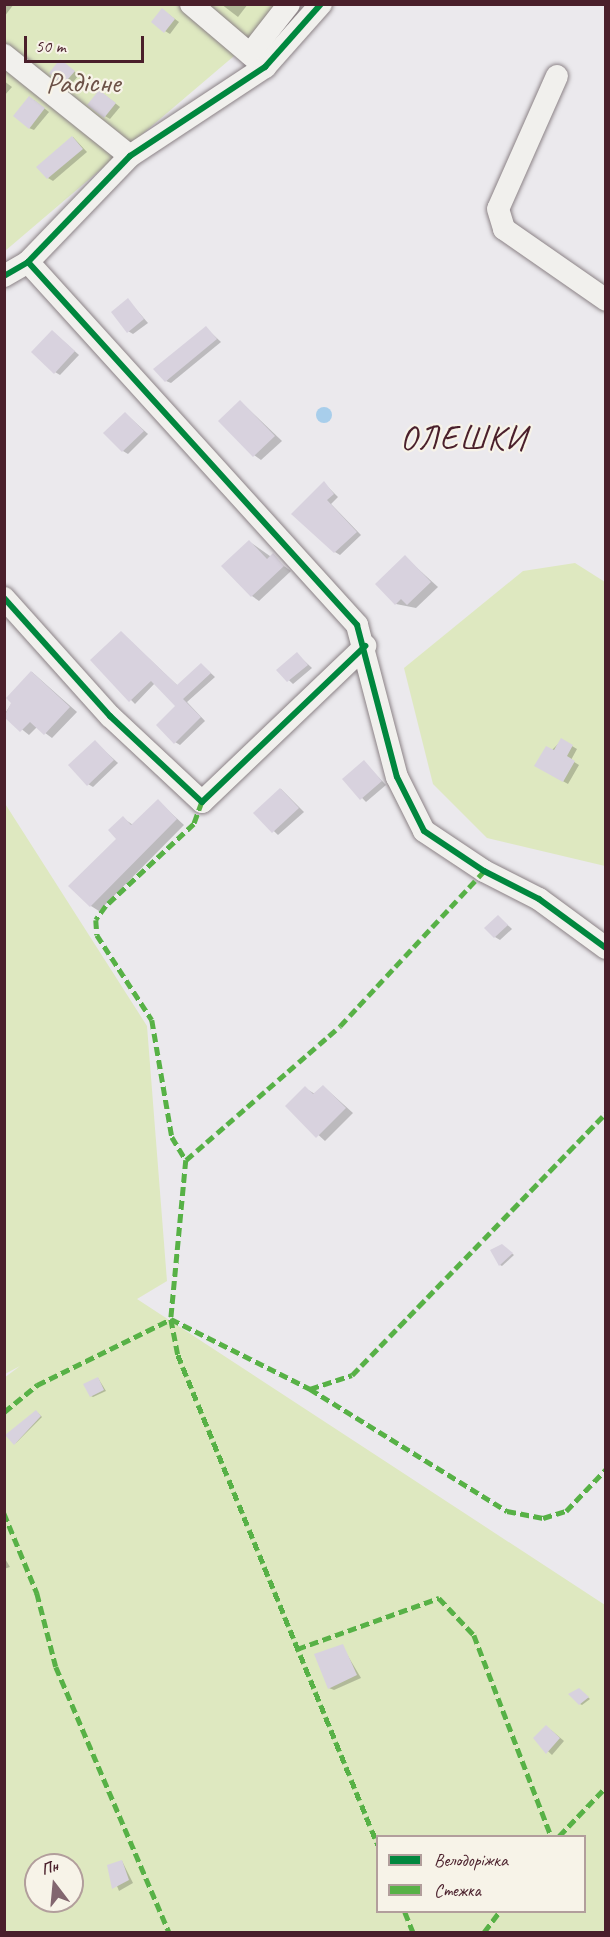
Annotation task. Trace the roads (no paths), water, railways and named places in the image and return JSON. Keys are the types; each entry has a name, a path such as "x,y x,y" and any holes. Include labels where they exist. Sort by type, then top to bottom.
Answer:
{"street":[{"path":"191,4 258,60"},
{"path":"258,60 289,4"},
{"path":"321,4 258,60 130,156 12,270 357,625 365,646 397,777 424,831 484,872 539,899 606,948"},
{"path":"4,55 130,156"},
{"path":"557,76 498,209 504,229 606,300"},
{"path":"4,598 110,716 202,802 365,646"}],"water":[{"path":"324,407 332,415 324,423 316,415"}],"district":[{"name":"ОЛЕШКИ","path":"464,439"}],"park label":[{"name":"Радісне","path":"83,82"}]}
